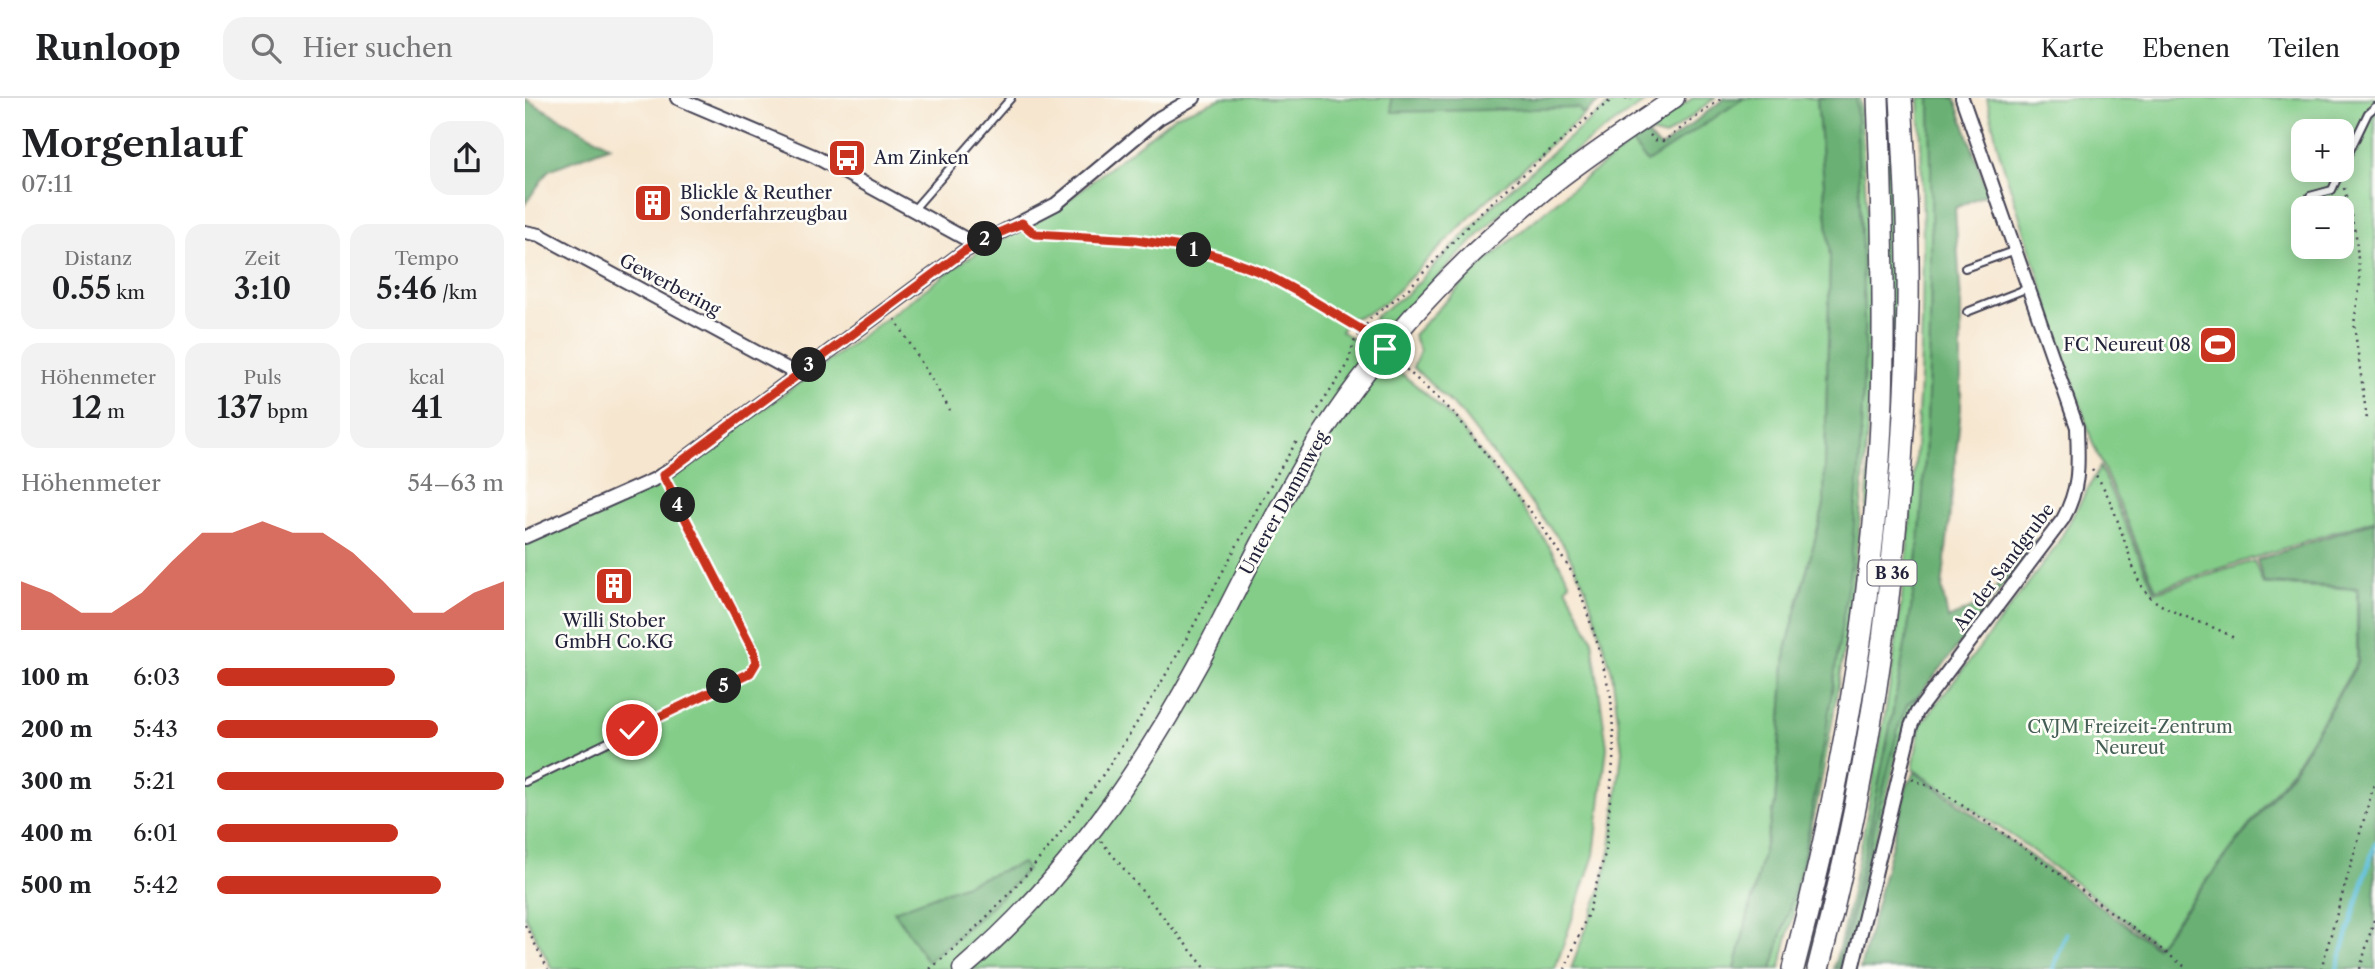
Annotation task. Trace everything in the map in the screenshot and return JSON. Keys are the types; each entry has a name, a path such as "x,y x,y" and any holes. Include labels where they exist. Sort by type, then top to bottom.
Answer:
{"highway":[{"name":"B 36","path":"1793,969 1817,877 1847,720 1872,534 1882,402 1884,295 1878,98"},
{"name":"B 36","path":"1818,969 1838,893 1870,731 1896,533 1905,415 1908,302 1901,98"}],"main road":[{"name":"Unterer Dammweg","path":"962,969 1019,915 1093,830 1138,767 1171,714 1273,517 1313,449 1349,395 1385,349 1482,246 1544,191 1675,98"}],"street":[{"path":"677,98 814,156 975,244"},
{"name":"An der Sandgrube","path":"1852,969 1911,726 1925,701 2063,519 2077,487 2077,427 1962,98"},
{"path":"525,537 663,475 975,244 1022,223 1062,199 1159,118 1190,99"},
{"name":"Gewerbering","path":"525,232 540,235 797,374"}],"lane":[{"path":"914,209 1011,98"},
{"path":"2354,143 2368,113 2375,107"},
{"path":"2310,196 2332,190 2336,182"},
{"path":"1965,268 2016,250"},
{"path":"1966,312 2029,288"},
{"path":"525,782 750,673 756,663 754,652 663,475"}],"path":[{"path":"1650,135 1655,140 1664,141 1722,98"},
{"path":"2344,182 2356,236 2360,283 2354,324 2367,420"},
{"path":"1022,223 1035,234 1136,240 1188,248 1263,273 1300,293 1362,330 1455,414 1541,525 1575,577 1597,642 1611,697 1614,748 1607,850 1589,911 1565,969"},
{"path":"888,307 950,410"},
{"path":"2078,459 2093,471 2110,501 2138,580 2148,595 2167,609 2217,628 2234,638"},
{"path":"1899,776 1914,779 1944,793 2019,844 2187,969"},
{"path":"2321,969 2375,781"},
{"path":"1093,830 1206,969"},
{"path":"2360,969 2375,916"},
{"path":"525,925 548,969"}],"green space":[{"path":"1222,98 1603,98 1484,203 1388,300 1366,314 1350,319 1341,331 1415,385 1443,409 1469,438 1556,558 1570,583 1566,587 1592,639 1607,747 1594,855 1555,969 552,969 525,916 525,544 674,475 965,260 1057,209 1175,116"},
{"path":"1391,98 1603,98 1583,115 1578,108 1392,112"},
{"path":"1621,98 1628,104 1628,98 1651,98 1537,181 1486,227 1407,310 1379,334 1373,330 1373,321 1377,315 1409,292 1496,202 1607,106"},
{"path":"1693,98 1715,98 1665,137 1650,133 1632,143 1647,162 1744,98 1817,98 1830,257 1824,505 1786,650 1775,804 1735,969 1571,969 1601,889 1611,847 1622,751 1612,672 1586,589 1565,547 1461,413 1413,367 1420,351 1413,335 1478,268 1576,185 1631,143 1630,140"},
{"path":"1725,98 1744,98 1647,162 1632,143 1647,135 1661,148"},
{"path":"1817,98 1856,98 1865,343 1859,474 1850,570 1825,739 1803,860 1772,969 1735,969 1775,804 1786,650 1824,505 1830,257"},
{"path":"1856,98 1860,98 1870,293 1870,371 1863,481 1848,622 1825,762 1780,969 1772,969 1803,860 1825,739 1859,474 1865,343"},
{"path":"1887,98 1892,98 1899,242 1896,403 1881,593 1853,776 1809,969 1803,969 1856,725"},
{"path":"1919,98 1930,98 1931,212 1929,382 1918,553 1907,635 1873,812 1844,938 1836,969 1833,969 1853,884 1886,712 1908,537 1921,362 1923,274"},
{"path":"1930,98 1955,98 1988,193 1955,208 1961,304 1961,408 1942,589 1948,619 1983,603 2035,539 2037,540 1942,667 1907,705 1898,729 1840,969 1836,969 1879,780 1916,574 1929,382"},
{"name":"FC Neureut 08","path":"1987,98 2375,98 2375,519 2156,589 2093,444 1999,152"},
{"path":"525,99 610,146 549,170 525,204"},
{"name":"CVJM Freizeit-Zentrum Neureut","path":"2100,467 2155,592 2254,561 2263,584 2357,589 2357,662 2294,767 2157,945 2018,840 1913,769 1920,726 2055,548"},
{"path":"2375,521 2375,969 1860,969 1907,785 1915,772 2156,947 2295,768 2358,663 2358,588 2264,583 2257,560"},
{"path":"1919,695 1899,744 1852,939 1843,969 1840,969 1898,729 1907,705"},
{"path":"1022,863 1027,870 967,929 927,961 894,911"}],"waterway":[{"path":"2337,969 2375,843"},
{"path":"2053,969 2066,933"}],"place":[{"name":"Am Zinken","path":"847,158"},
{"name":"Blickle & Reuther Sonderfahrzeugbau","path":"653,203"},
{"name":"FC Neureut 08","path":"2218,345"},
{"name":"Willi Stober GmbH Co.KG","path":"614,586"}],"route":[{"path":"632,730 750,673 756,663 754,652 663,475 975,244 1022,223 1035,234 1136,240 1205,252 1263,273 1362,330 1385,349"}]}
